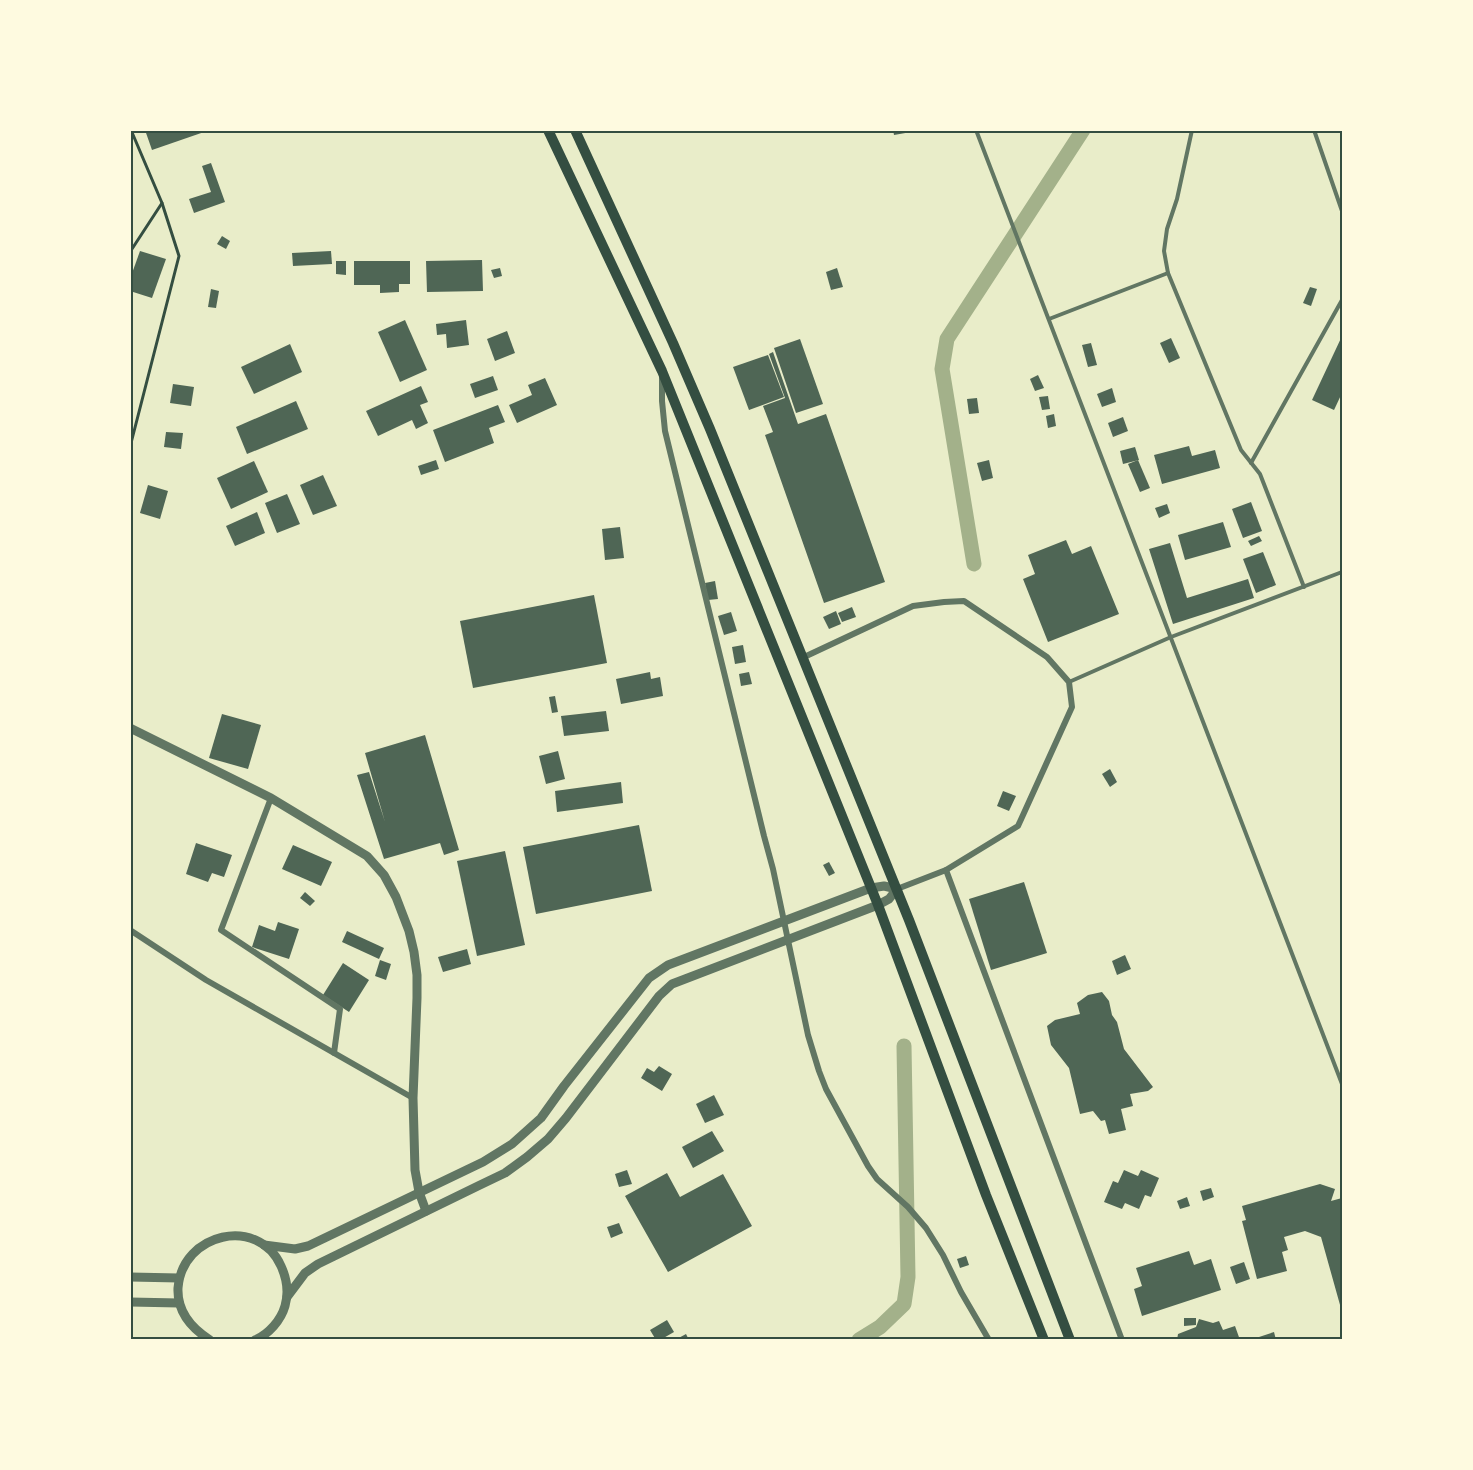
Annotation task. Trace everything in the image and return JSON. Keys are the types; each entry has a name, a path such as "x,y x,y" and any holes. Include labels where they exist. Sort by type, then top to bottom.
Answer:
{"main road":[{"path":"548,130 662,371 871,888 986,1195 1044,1340"},
{"path":"575,130 692,386 897,889 1070,1340"}],"street":[{"path":"662,371 665,431 773,868 808,1035 819,1071 860,1153 877,1179 908,1207 926,1228 989,1340"},
{"path":"287,1297 313,1266 505,1173 527,1157 548,1139 566,1118 665,989 681,980 878,906 890,899 897,889 946,870 1018,826 1072,707 1070,682 1047,657 964,601 914,606 802,658"},
{"path":"130,728 270,798 367,856 384,875 396,897 409,931 417,975 413,1098 415,1170 419,1192 426,1211"},
{"path":"270,798 221,930 340,1009 334,1053"},
{"path":"946,870 1122,1340"},
{"path":"210,1340 197,1332 186,1319 178,1291 179,1278 185,1264 206,1242 220,1237 235,1236 250,1238 264,1245 295,1250 308,1246 498,1154 527,1131 553,1102 657,971 871,888 884,886 897,889"},
{"path":"130,930 206,980 413,1098"},
{"path":"255,1340 274,1327 283,1313 287,1297 286,1277 278,1259 264,1245"},
{"path":"130,1277 179,1278"},
{"path":"130,1302 180,1303"}],"lane":[{"path":"976,130 1342,1084"},
{"path":"1192,130 1177,199 1167,229 1164,251 1168,273 1241,450 1260,474 1304,587"},
{"path":"1314,130 1342,211"},
{"path":"1048,319 1168,273"},
{"path":"1251,463 1342,300"},
{"path":"1070,682 1171,637 1342,572"}],"path":[{"path":"130,447 179,256 162,203 131,130"},
{"path":"130,252 162,203"}],"building":[{"path":"145,130 207,130 207,131 152,150"},
{"path":"893,130 911,130 911,132 894,135"},
{"path":"211,163 225,202 194,213 189,199 211,192 202,166"},
{"path":"222,236 230,241 226,249 217,244"},
{"path":"140,251 166,259 152,298 130,291 130,279"},
{"path":"331,251 332,264 293,266 292,253"},
{"path":"482,260 483,291 427,292 426,261"},
{"path":"336,261 346,261 346,275 336,274"},
{"path":"354,261 410,261 410,284 399,284 399,292 380,293 380,285 354,285"},
{"path":"500,268 502,276 494,278 491,270"},
{"path":"837,268 843,287 831,290 826,272"},
{"path":"1310,287 1317,289 1311,306 1303,303"},
{"path":"211,289 219,291 216,308 208,307"},
{"path":"405,320 427,370 400,382 378,332"},
{"path":"466,320 469,345 447,348 446,334 437,335 436,324"},
{"path":"507,331 515,353 495,361 487,339"},
{"path":"1342,336 1342,393 1334,410 1312,400"},
{"path":"1171,338 1180,358 1169,363 1160,343"},
{"path":"800,339 823,404 796,413 774,348"},
{"path":"1091,343 1097,365 1088,367 1082,345"},
{"path":"290,344 302,372 254,394 241,367"},
{"path":"773,352 798,424 826,414 885,582 824,603 765,435 773,432 763,406 785,398 769,354"},
{"path":"768,355 784,397 749,410 733,367"},
{"path":"1038,375 1044,388 1035,391 1030,379"},
{"path":"493,376 498,390 475,398 470,384"},
{"path":"545,378 557,405 517,423 509,405 532,395 528,385"},
{"path":"173,384 194,387 191,406 170,403"},
{"path":"421,386 428,402 420,405 428,423 416,429 412,420 378,436 366,411"},
{"path":"1112,388 1116,402 1102,407 1097,394"},
{"path":"1048,396 1050,409 1042,410 1039,397"},
{"path":"977,398 979,413 969,414 967,399"},
{"path":"296,401 308,429 247,454 236,427"},
{"path":"498,405 505,422 489,428 494,443 445,462 433,430"},
{"path":"1054,414 1056,426 1048,428 1046,416"},
{"path":"1123,417 1128,431 1113,437 1108,423"},
{"path":"166,432 183,433 181,449 164,447"},
{"path":"1189,446 1192,456 1215,450 1220,468 1162,484 1154,455"},
{"path":"1135,447 1139,460 1123,464 1120,451"},
{"path":"436,460 439,469 421,475 418,466"},
{"path":"989,460 993,478 982,481 977,463"},
{"path":"1138,460 1150,488 1140,492 1128,464"},
{"path":"254,461 268,492 231,509 217,478"},
{"path":"323,475 337,506 313,515 300,485"},
{"path":"148,485 168,491 160,519 140,513"},
{"path":"287,494 300,524 277,533 265,503"},
{"path":"1251,502 1262,531 1243,538 1232,509"},
{"path":"1167,504 1170,513 1159,518 1155,508"},
{"path":"257,512 265,533 235,546 226,526"},
{"path":"1223,522 1231,547 1185,560 1178,535"},
{"path":"620,527 624,558 605,560 602,529"},
{"path":"1259,536 1262,541 1251,546 1248,541"},
{"path":"1066,540 1072,554 1091,546 1119,614 1048,642 1023,579 1035,574 1028,555"},
{"path":"1170,543 1187,598 1248,579 1254,598 1173,624 1149,549"},
{"path":"1263,552 1276,585 1256,593 1243,559"},
{"path":"715,581 718,599 708,600 705,583"},
{"path":"594,595 607,663 473,688 460,621"},
{"path":"852,607 856,617 842,622 838,613"},
{"path":"836,611 841,624 829,629 823,617"},
{"path":"731,612 737,631 724,635 718,616"},
{"path":"743,645 746,662 735,664 732,647"},
{"path":"650,672 651,679 660,677 663,696 621,704 616,679"},
{"path":"749,672 752,684 741,686 739,674"},
{"path":"555,696 558,712 552,713 549,697"},
{"path":"606,711 609,731 564,736 561,716"},
{"path":"222,714 261,725 248,769 209,758"},
{"path":"425,735 459,850 444,855 440,843 384,859 357,775 369,772 385,822 365,753"},
{"path":"558,751 565,779 546,784 539,756"},
{"path":"1110,769 1117,782 1110,787 1102,774"},
{"path":"621,782 623,803 557,812 555,791"},
{"path":"1003,791 1016,796 1009,811 997,806"},
{"path":"639,825 652,891 536,914 523,847"},
{"path":"196,843 232,855 224,877 212,873 208,882 186,874"},
{"path":"293,845 332,862 321,886 282,869"},
{"path":"505,851 525,945 477,956 457,861"},
{"path":"829,862 835,873 829,876 823,865"},
{"path":"1024,882 1047,953 991,970 969,899"},
{"path":"305,892 315,901 310,906 300,898"},
{"path":"278,922 299,929 289,959 252,947 259,925 275,931"},
{"path":"347,931 384,948 379,959 342,942"},
{"path":"467,949 471,964 443,972 438,957"},
{"path":"1125,955 1131,969 1117,975 1112,961"},
{"path":"380,960 391,964 386,980 375,976"},
{"path":"343,963 369,980 349,1012 323,995"},
{"path":"1102,992 1109,1001 1124,1049 1153,1087 1148,1091 1130,1094 1133,1106 1121,1109 1126,1130 1109,1134 1105,1120 1101,1121 1093,1111 1080,1114 1069,1068 1051,1045 1047,1026 1055,1020 1080,1014 1077,1003 1088,995"},
{"path":"659,1066 672,1074 662,1091 641,1078 647,1068 654,1072"},
{"path":"714,1095 724,1115 705,1123 696,1104"},
{"path":"712,1131 724,1151 693,1168 682,1147"},
{"path":"627,1170 632,1184 619,1187 615,1174"},
{"path":"1124,1170 1138,1176 1141,1170 1159,1178 1151,1197 1145,1195 1139,1209 1125,1203 1122,1209 1104,1202 1113,1181 1118,1183"},
{"path":"667,1173 680,1197 723,1174 752,1226 668,1272 625,1196"},
{"path":"1320,1184 1335,1189 1331,1201 1342,1198 1342,1312 1321,1237 1305,1231 1284,1237 1288,1250 1282,1252 1287,1271 1257,1279 1242,1221 1246,1220 1242,1206"},
{"path":"1211,1188 1214,1197 1203,1201 1200,1191"},
{"path":"1187,1197 1190,1206 1180,1209 1177,1201"},
{"path":"619,1223 623,1233 611,1238 607,1227"},
{"path":"1189,1251 1194,1265 1211,1259 1221,1290 1142,1316 1134,1289 1142,1286 1136,1268"},
{"path":"966,1256 969,1265 960,1268 957,1259"},
{"path":"1244,1262 1250,1279 1236,1284 1230,1267"},
{"path":"1184,1318 1196,1318 1196,1325 1184,1326"},
{"path":"1199,1319 1213,1323 1219,1321 1223,1330 1235,1326 1240,1340 1177,1340 1178,1334 1196,1327"},
{"path":"667,1320 674,1332 656,1340 650,1330"},
{"path":"1274,1332 1276,1340 1260,1340 1259,1337"},
{"path":"686,1334 689,1340 675,1340"}],"waterway":[{"path":"974,564 942,369 947,339 1083,130"},
{"path":"859,1340 880,1327 904,1304 908,1277 904,1046"}]}
